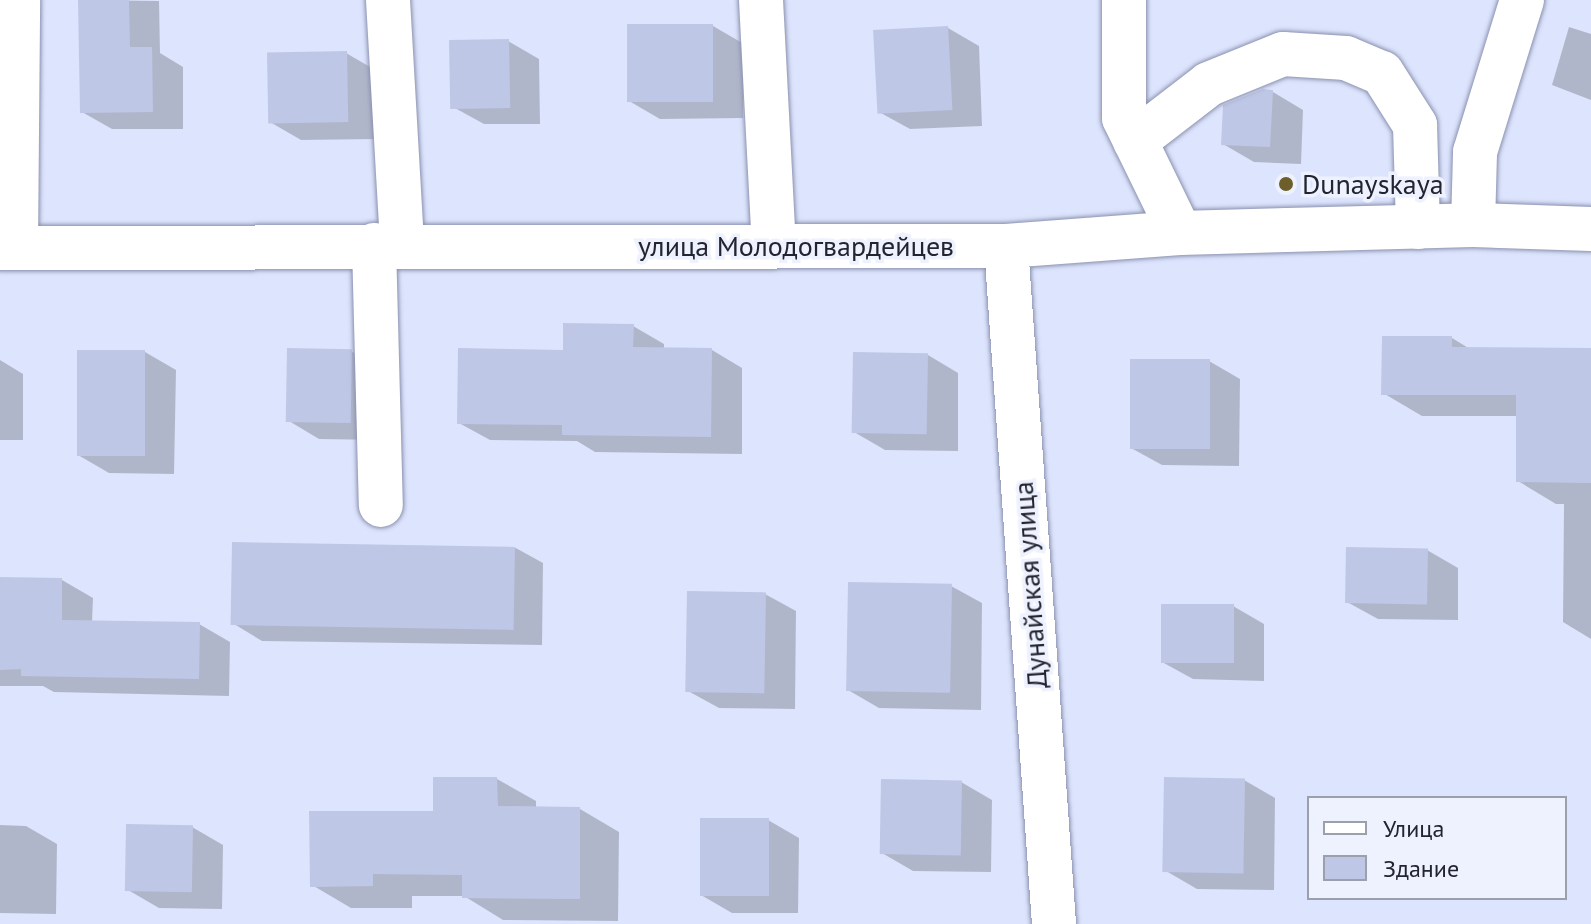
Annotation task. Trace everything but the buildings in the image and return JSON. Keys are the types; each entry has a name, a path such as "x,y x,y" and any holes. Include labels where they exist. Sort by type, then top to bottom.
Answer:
{"street":[{"path":"8,248 18,0"},
{"path":"381,505 388,245 388,0"},
{"path":"761,0 774,246"},
{"path":"1124,0 1124,118 1180,233"},
{"path":"1473,225 1475,152 1522,0"},
{"path":"1135,141 1209,84 1283,54 1346,58 1382,73 1415,125 1418,227"},
{"name":"улица Молодогвардейцев","path":"8,248 1006,246 1180,233 1473,225 1591,229"},
{"name":"Дунайская улица","path":"1006,246 1054,924"}],"place":[{"name":"Dunayskaya","path":"1286,184"}]}
